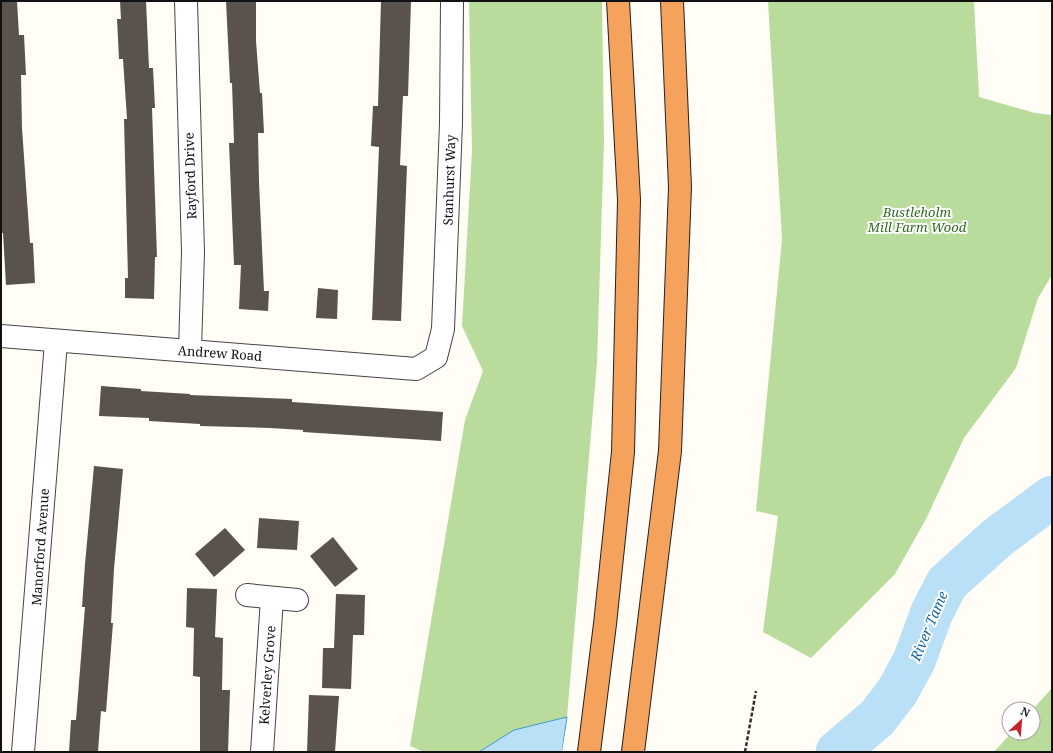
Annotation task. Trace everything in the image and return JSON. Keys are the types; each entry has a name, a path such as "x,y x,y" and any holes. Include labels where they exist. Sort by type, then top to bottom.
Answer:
{"highway":[{"path":"589,752 596,708 623,452 629,200 618,1"},
{"path":"633,752 670,451 680,187 672,1"}],"street":[{"name":"Rayford Drive","path":"186,1 192,252 190,350"},
{"name":"Stanhurst Way","path":"436,357 443,329 451,123 452,1"},
{"name":"Andrew Road","path":"1,336 56,342 190,350 416,369 436,357"},
{"name":"Manorford Avenue","path":"22,752 56,342"},
{"path":"247,595 297,600"},
{"name":"Kelverley Grove","path":"262,752 272,598"}],"path":[{"path":"746,752 756,690"}],"green space":[{"path":"469,1 602,1 604,140 597,363 567,717 514,730 479,752 424,752 410,746 465,420 483,371 462,326 472,151"},
{"name":"Bustleholm Mill Farm Wood","path":"768,1 974,1 979,97 1035,113 1052,115 1052,275 1038,298 1016,368 964,438 926,519 895,574 811,658 763,632 778,516 756,511 782,239"},
{"path":"1052,688 1052,752 994,752 1004,741 1041,741 1040,701"}],"water":[{"path":"567,717 562,752 479,752 514,730"}],"pier":[{"path":"568,716 564,752 562,752"}],"building":[{"path":"1,1 17,1 19,35 24,35 26,75 21,75 22,128 30,243 33,243 35,283 6,285 3,233 1,233"},
{"path":"120,1 146,1 149,68 153,68 155,108 152,108 157,257 155,257 154,299 125,298 125,278 128,278 124,119 127,119 123,59 119,59 117,19 121,19"},
{"path":"226,1 256,1 256,41 260,93 262,93 264,133 258,133 259,182 264,291 269,291 268,311 239,309 241,265 234,265 229,143 234,143 232,83 230,83"},
{"path":"381,1 411,1 408,96 403,96 400,165 407,166 401,321 372,320 379,147 371,146 373,106 378,106"},
{"path":"318,288 338,290 337,319 316,318"},
{"path":"101,386 190,395 292,399 292,402 443,412 441,441 303,432 303,430 200,426 200,424 149,421 149,418 99,416"},
{"path":"94,466 123,469 114,569 111,623 113,623 106,712 101,711 98,752 69,752 71,720 76,720 85,607 82,607 85,564"},
{"path":"259,518 299,521 297,550 257,548"},
{"path":"225,528 245,550 214,577 195,554"},
{"path":"333,537 358,569 335,587 310,556"},
{"path":"187,588 217,589 215,637 223,638 222,690 230,690 228,752 200,752 200,677 193,676 194,628 186,627"},
{"path":"336,594 365,595 364,635 353,635 351,689 322,688 323,648 334,648"},
{"path":"309,695 339,696 335,752 307,752"}],"waterway":[{"name":"River Tame","path":"837,752 877,718 897,692 914,661 932,612 947,583 998,537 1052,497"}]}
